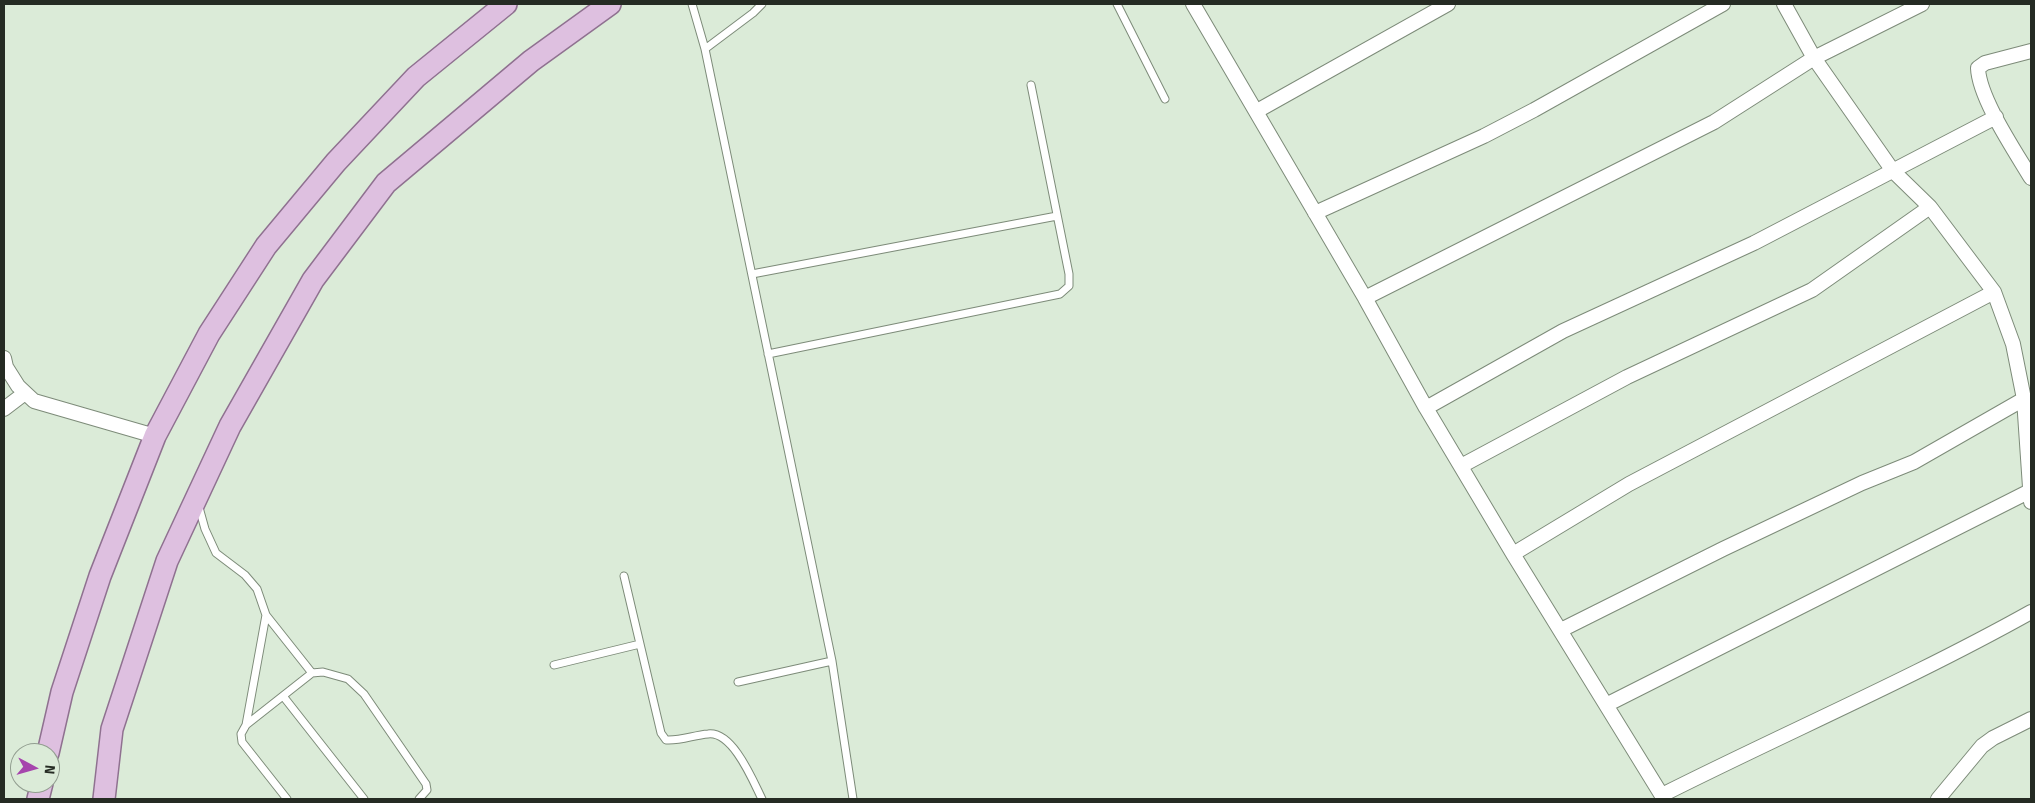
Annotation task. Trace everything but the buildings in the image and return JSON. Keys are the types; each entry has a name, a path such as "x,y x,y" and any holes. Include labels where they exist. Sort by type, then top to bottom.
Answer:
{"main road":[{"path":"50,743 62,692 97,584 155,436 209,334 266,246 336,162 416,77 506,4"},
{"path":"104,799 112,729 167,561 230,426 313,280 386,183 531,62 610,4"}],"street":[{"path":"1193,4 1365,298 1426,408 1513,554 1663,797 1752,750 1968,647 2031,612"},
{"path":"1257,111 1448,4"},
{"path":"1315,213 1484,136 1723,4"},
{"path":"1606,706 2030,497 2024,399 2013,344 1994,292 1930,208 1893,171 1814,58 1784,4"},
{"path":"1365,298 1714,122 1814,58 1922,4"},
{"path":"2031,51 1985,63 1978,68 1978,79 1996,117 2031,178"},
{"path":"1426,408 1563,331 1754,243 1996,117"},
{"path":"1461,466 1627,377 1812,290 1930,208"},
{"path":"1513,554 1629,484 1994,292"},
{"path":"4,358 6,367 18,386 34,401 155,436"},
{"path":"4,408 25,393"},
{"path":"1561,630 1732,545 1862,484 1914,462 2024,399"},
{"path":"1939,799 1982,746 1993,738 2031,719"}],"lane":[{"path":"692,4 705,49 832,661 853,799"},
{"path":"705,49 762,4"},
{"path":"1117,4 1165,99"},
{"path":"768,354 1060,294 1069,286 1069,274 1031,85"},
{"path":"752,274 1057,216"},
{"path":"194,504 200,511 205,529 216,553 245,575 257,589 266,615 312,673"},
{"path":"624,576 661,734 666,740 674,741 710,733 721,736 730,744 744,763 762,799"},
{"path":"266,615 246,725 241,734 242,742 287,799"},
{"path":"554,665 640,644"},
{"path":"738,682 832,661"},
{"path":"246,725 312,673 323,672 348,680 364,694 426,784 428,790 419,799"},
{"path":"283,696 364,799"}]}
